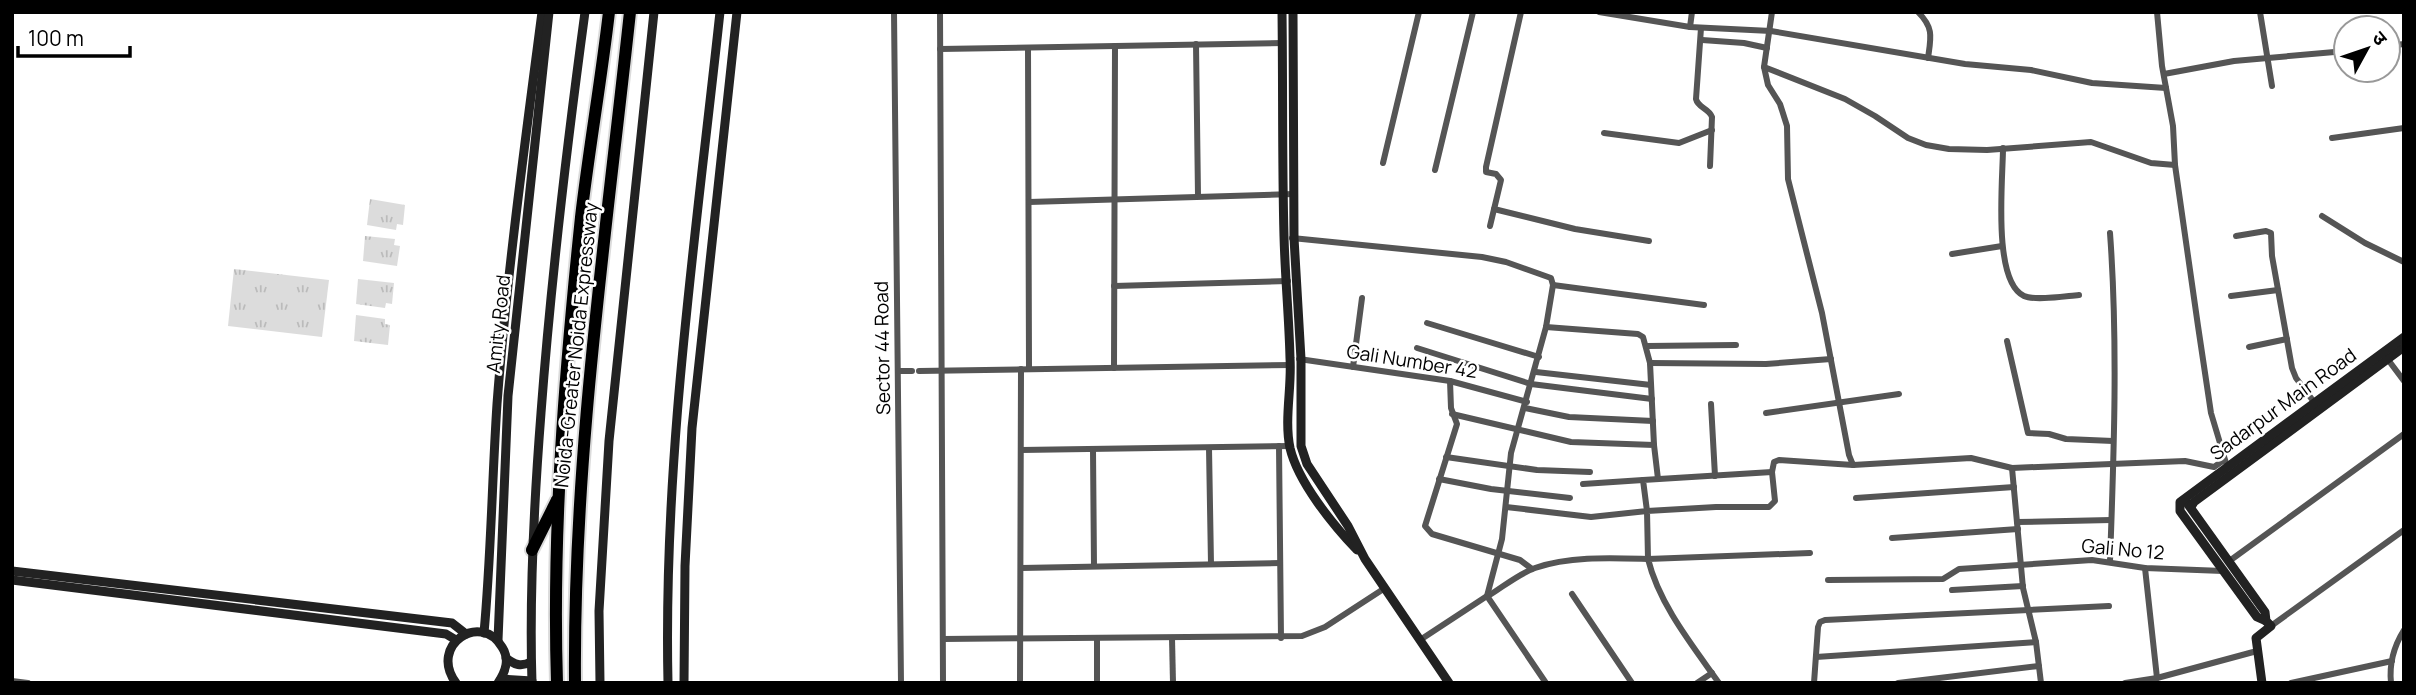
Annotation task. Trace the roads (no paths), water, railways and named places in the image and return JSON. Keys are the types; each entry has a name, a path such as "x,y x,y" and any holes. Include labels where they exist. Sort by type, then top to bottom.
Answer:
{"highway":[{"name":"Noida-Greater Noida Expressway","path":"557,683 563,421 582,216 609,12"},
{"name":"Noida-Greater Noida Expressway","path":"575,683 584,428 630,12"},
{"path":"532,550 560,494"}],"street":[{"name":"Amity Road","path":"484,633 497,405 514,219 542,12"},
{"name":"Amity Road","path":"498,640 508,396 549,12"},
{"path":"500,681 532,682 532,550 545,355 565,160 585,12"},
{"path":"600,683 599,611 609,441 654,12"},
{"path":"668,683 670,516 679,389 720,12"},
{"path":"684,683 685,566 692,428 737,12"},
{"name":"Sector 44 Road","path":"894,12 901,683"},
{"path":"940,12 943,683"},
{"path":"1282,12 1289,194"},
{"path":"1293,12 1286,282 1291,361 1290,446 1298,469 1312,492 1339,532 1365,559"},
{"path":"1382,163 1419,12"},
{"path":"1435,170 1473,12"},
{"path":"1489,226 1501,180 1496,174 1486,172 1486,167 1521,12"},
{"path":"1599,12 1690,27 1771,31 1965,64 2031,70 2092,83 2166,88"},
{"path":"1690,27 1692,12"},
{"path":"1772,12 1764,67 1768,85 1780,104 1787,126 1788,179 1805,254 1820,304 1853,465"},
{"path":"1918,12 1928,22 1931,37 1928,58"},
{"path":"1506,507 1591,517 1726,506 1769,508 1775,501 1772,472 1774,461 1779,460 1853,465 1971,458 2012,468 2185,461 2228,467 2211,413 2175,165 2173,126 2157,12"},
{"path":"2260,12 2272,86"},
{"path":"1702,28 1696,99 1699,105 1710,111 1712,117 1710,166"},
{"path":"1702,40 1768,48"},
{"path":"940,49 1283,43"},
{"path":"1196,44 1198,196"},
{"path":"1114,368 1115,46"},
{"path":"1028,48 1029,369"},
{"path":"2164,74 2268,57 2332,52"},
{"path":"1764,67 1845,99 1908,138 1926,145 1949,149 2091,142 2151,163 2175,165"},
{"path":"2332,138 2404,128"},
{"path":"1604,134 1679,143 1712,130"},
{"path":"2003,148 2002,246 2013,284 2024,296 2079,295"},
{"path":"1029,202 1289,194"},
{"path":"1494,209 1575,229 1649,242"},
{"path":"2322,216 2365,243 2404,262"},
{"path":"2236,236 2266,231 2271,233 2292,368 2296,378 2317,406"},
{"path":"2110,233 2115,303 2110,561"},
{"path":"1289,238 1296,281 1301,359 1301,446 1307,464 1348,526 1365,559 1450,683"},
{"path":"1289,238 1482,257 1548,275 1553,285 1546,327 1510,467 1498,555 1488,596 1546,683"},
{"path":"1952,254 2002,246"},
{"path":"1114,286 1296,281"},
{"path":"1553,285 1704,304"},
{"path":"2231,296 2278,290"},
{"path":"1353,367 1362,298"},
{"path":"1427,323 1539,357"},
{"path":"1546,327 1638,334 1643,337 1650,363 1658,479"},
{"name":"Sadarpur Main Road","path":"2269,624 2265,612 2224,567 2178,506 2187,503 2228,467 2385,356 2404,337"},
{"path":"2249,347 2287,339"},
{"path":"2007,341 2028,433 2049,433 2066,439 2113,441"},
{"path":"1647,346 1736,345"},
{"name":"Sadarpur Main Road","path":"2385,356 2404,347"},
{"path":"1417,348 1531,384 1652,399"},
{"path":"2385,356 2404,381"},
{"name":"Gali Number 42","path":"898,371 1114,368 1301,359 1450,381 1578,418 1653,421"},
{"path":"1650,363 1766,364 1831,359"},
{"path":"1020,683 1021,369"},
{"path":"1536,372 1651,385"},
{"path":"1450,381 1452,414 1457,424 1425,521 1427,531 1525,562 1532,569"},
{"path":"1766,413 1899,394"},
{"path":"1711,404 1715,475"},
{"path":"1452,414 1571,442 1654,445"},
{"path":"2224,567 2404,434"},
{"path":"1279,446 1281,638"},
{"path":"1021,450 1290,446"},
{"path":"1209,448 1211,564"},
{"path":"1093,450 1094,566"},
{"path":"1446,457 1553,472 1590,472"},
{"path":"2012,468 2023,586 2036,642 2041,683"},
{"path":"1583,484 1772,472"},
{"path":"1439,479 1570,498"},
{"path":"1643,480 1648,559 1653,578 1719,683"},
{"path":"1856,498 2014,487"},
{"path":"1892,538 2111,520"},
{"path":"2262,683 2256,638 2269,624 2404,530"},
{"path":"1420,640 1532,569 1549,565 1594,559 1810,553"},
{"name":"Gali No 12","path":"1828,579 1943,579 1959,569 2073,561 2110,561 2145,568 2224,567"},
{"path":"1021,568 1280,563"},
{"path":"2145,568 2157,678"},
{"path":"12,571 452,622 466,634"},
{"path":"12,580 446,634 456,640"},
{"path":"1952,590 2023,586"},
{"path":"943,639 1281,638 1312,634 1385,589"},
{"path":"1572,594 1632,683"},
{"path":"1814,683 1818,626 1825,620 2109,606"},
{"path":"2390,683 2397,641 2404,630"},
{"path":"452,680 447,661 449,650 456,640 466,634 484,633 498,640 505,650 505,673 500,681"},
{"path":"1172,638 1173,683"},
{"path":"1097,639 1097,683"},
{"path":"1816,657 2036,642"},
{"path":"2125,683 2157,678 2258,651"},
{"path":"506,658 514,664 524,666 531,662"},
{"path":"2291,683 2392,661"},
{"path":"1898,683 2039,666"},
{"path":"1697,683 1712,673"},
{"path":"12,681 28,683"}]}
